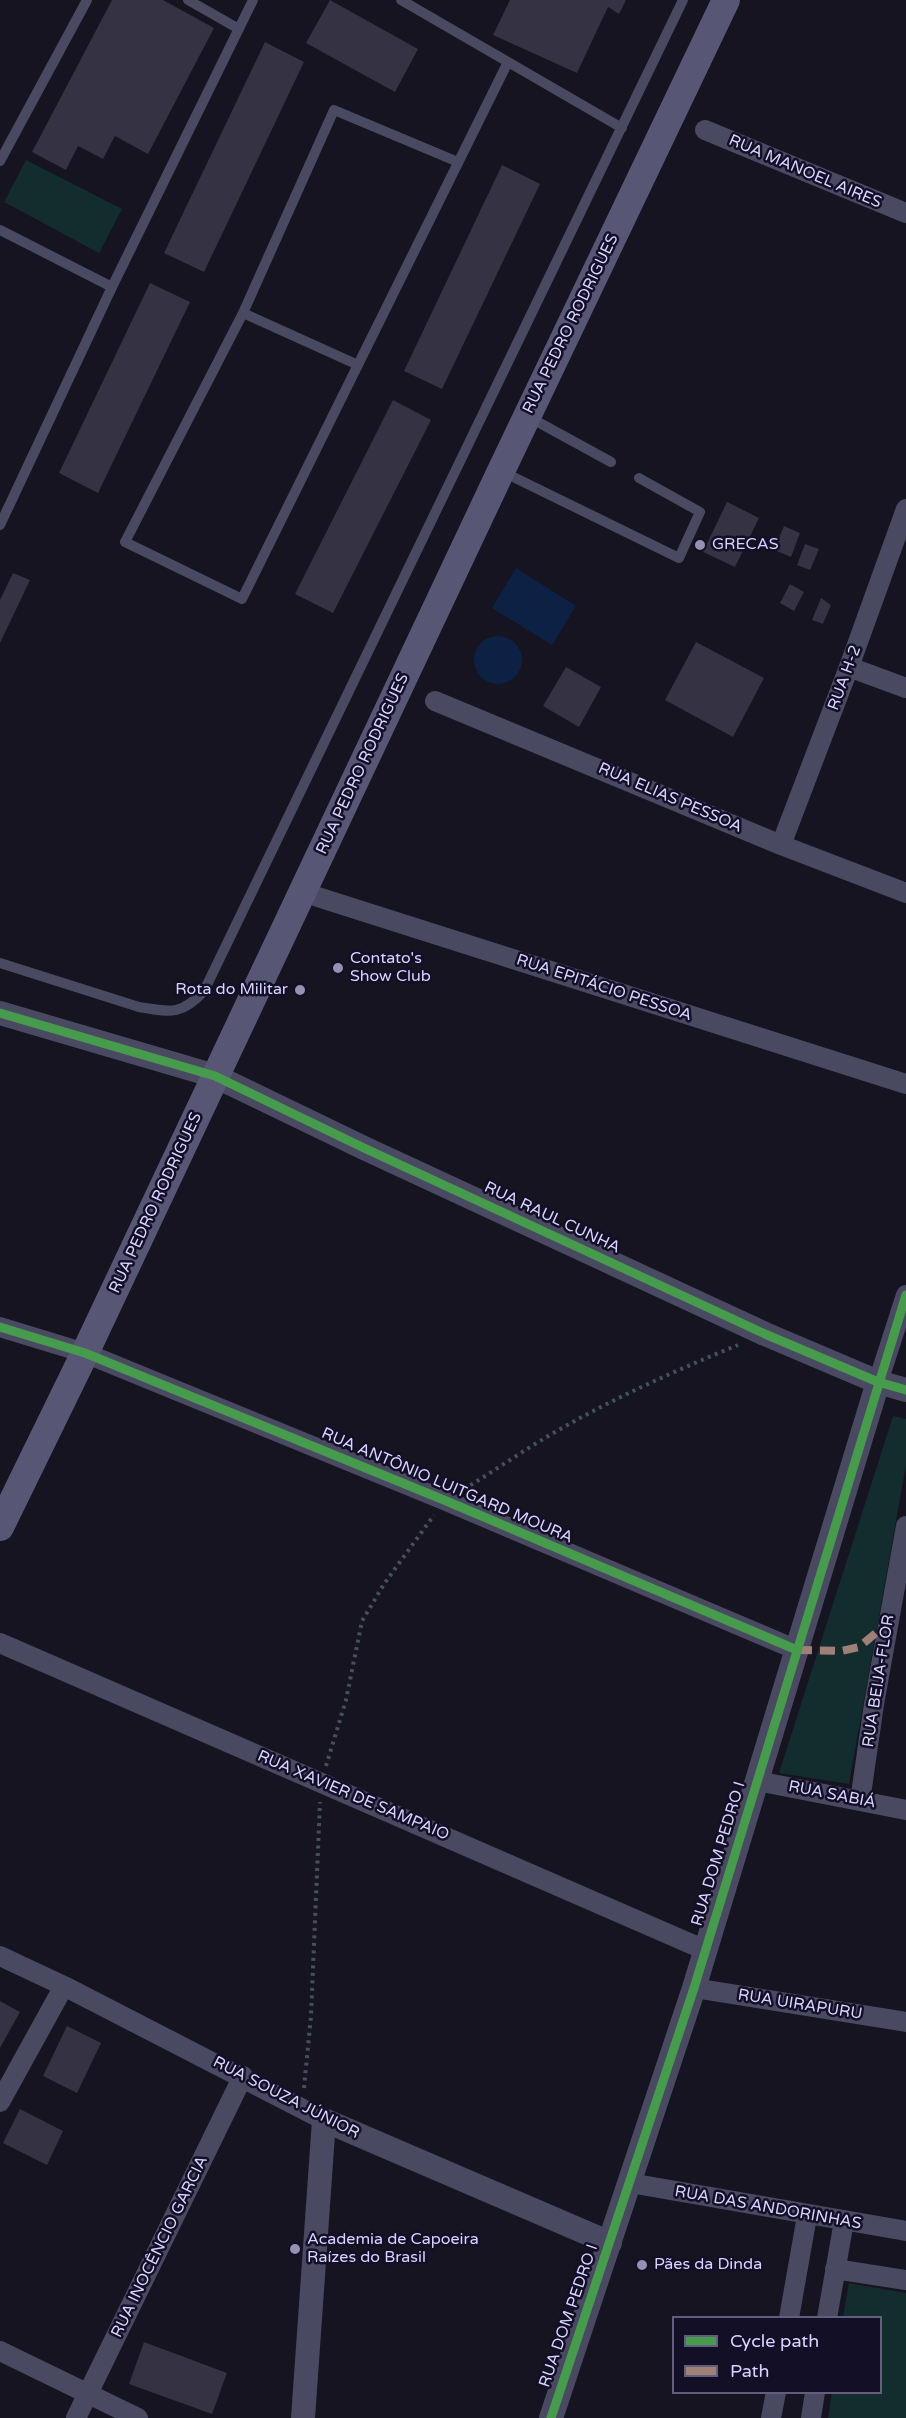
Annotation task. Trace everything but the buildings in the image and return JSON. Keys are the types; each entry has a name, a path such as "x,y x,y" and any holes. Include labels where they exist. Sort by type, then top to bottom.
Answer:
{"main road":[{"name":"RUA PEDRO RODRIGUES","path":"0,1527 85,1353 726,0"}],"street":[{"name":"RUA MANOEL AIRES","path":"705,130 906,213"},
{"name":"RUA H-2","path":"782,845 906,509"},
{"path":"849,667 906,688"},
{"name":"RUA ELIAS PESSOA","path":"435,701 782,845 906,893"},
{"name":"RUA EPITÁCIO PESSOA","path":"302,892 906,1084"},
{"name":"RUA RAUL CUNHA","path":"0,1013 215,1076 364,1148 765,1334 878,1382 906,1390"},
{"name":"RUA DOM PEDRO I","path":"551,2418 694,1988 906,1295"},
{"name":"RUA ANTÔNIO LUITGARD MOURA","path":"0,1327 85,1353 444,1500 797,1650"},
{"name":"RUA BEIJA-FLOR","path":"860,1801 899,1600 906,1526"},
{"name":"RUA XAVIER DE SAMPAIO","path":"0,1643 705,1950"},
{"name":"RUA SABIÁ","path":"757,1781 906,1810"},
{"name":"RUA SOUZA JÚNIOR","path":"0,1956 243,2076 313,2115 610,2243"},
{"path":"0,2102 64,1986"},
{"name":"RUA UIRAPURU","path":"694,1988 906,2022"},
{"name":"RUA INOCÊNCIO GARCIA","path":"76,2418 243,2076"},
{"path":"303,2418 313,2115"},
{"name":"RUA DAS ANDORINHAS","path":"630,2183 807,2216 906,2231"},
{"path":"789,2316 807,2216"},
{"path":"827,2316 844,2222"},
{"path":"835,2269 906,2280"},
{"path":"0,2351 138,2418"},
{"path":"771,2418 776,2394"},
{"path":"811,2418 815,2394"}],"lane":[{"path":"0,161 87,0"},
{"path":"188,0 239,28"},
{"path":"0,525 112,287 253,0"},
{"path":"401,0 622,128"},
{"path":"0,963 139,1007 177,1010 191,1005 204,991 682,0"},
{"path":"458,162 334,110 243,313 125,542 242,599 508,62"},
{"path":"0,230 112,287"},
{"path":"243,313 358,365"},
{"path":"527,416 611,462"},
{"path":"501,471 679,558 700,512 639,478"}],"path":[{"path":"313,2115 311,2016 321,1783 346,1700 362,1621 384,1584 444,1500 546,1437 608,1404 680,1368 765,1334"}],"green space":[{"path":"26,160 122,209 99,253 4,202"},
{"path":"893,1416 906,1419 906,1465 849,1784 779,1773"},
{"path":"849,2283 906,2293 906,2418 828,2418 832,2394 882,2394 882,2316 843,2316"}],"water":[{"path":"516,568 576,606 552,645 492,608"},
{"path":"498,636 515,643 522,660 515,677 498,684 481,677 474,660 481,643"}],"marked path":[{"path":"797,1650 841,1651 859,1647 889,1622"}],"cycle path":[{"path":"0,1013 215,1076 364,1148 765,1334 878,1382 906,1390"},
{"path":"551,2418 694,1988 906,1295"},
{"path":"0,1327 85,1353 444,1500 797,1650"}],"place":[{"name":"GRECAS","path":"700,545"},
{"name":"Contato's Show Club","path":"338,968"},
{"name":"Rota do Militar","path":"300,990"},
{"name":"Academia de Capoeira Raízes do Brasil","path":"295,2249"},
{"name":"Pães da Dinda","path":"642,2265"}]}
